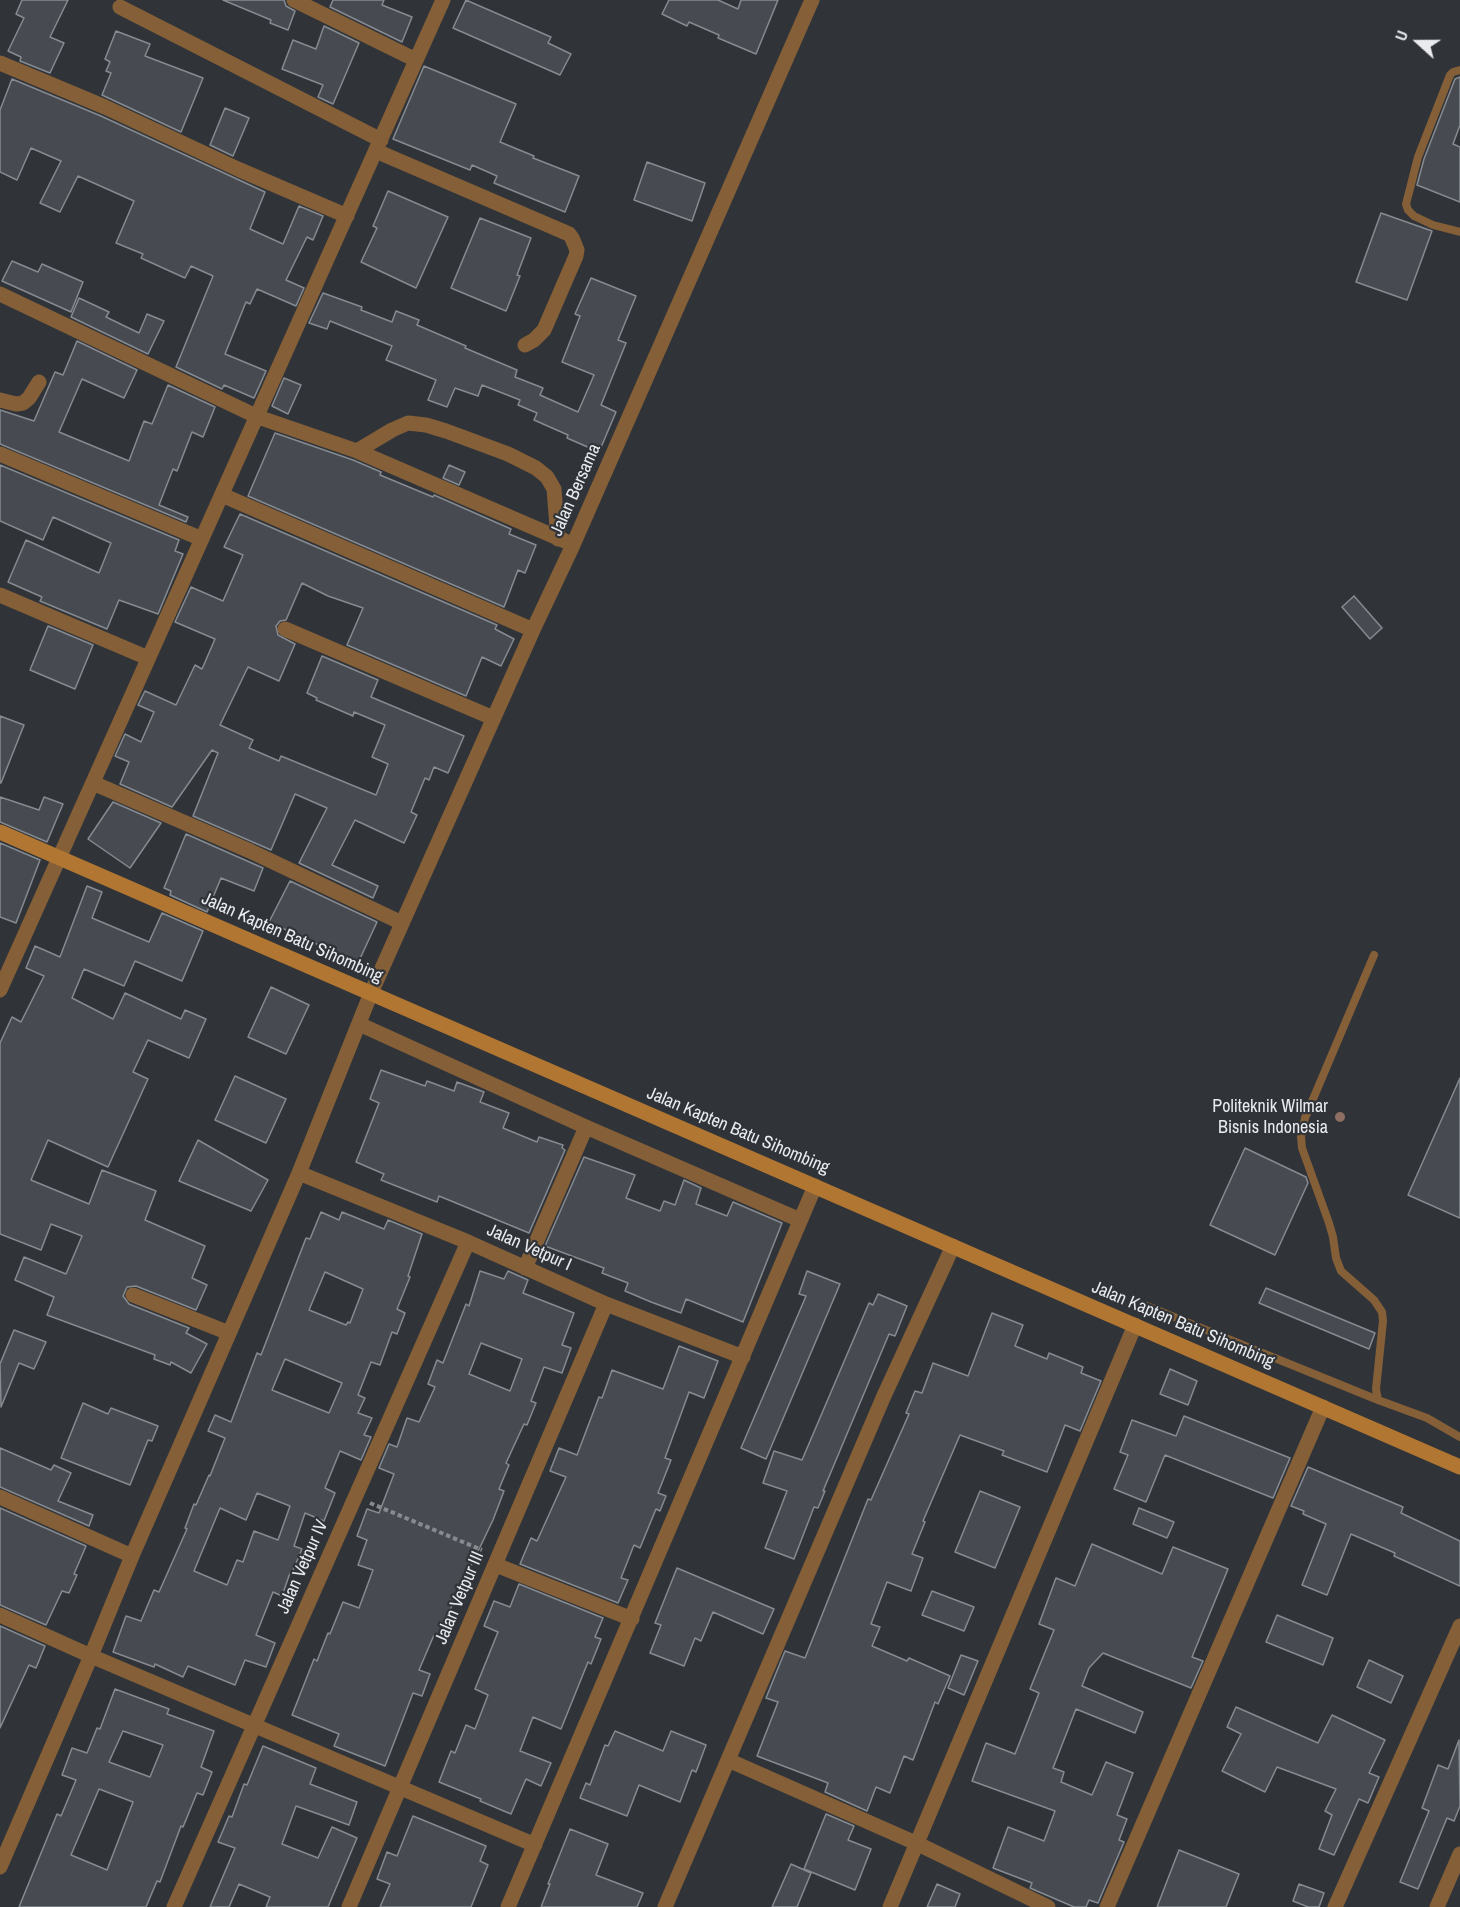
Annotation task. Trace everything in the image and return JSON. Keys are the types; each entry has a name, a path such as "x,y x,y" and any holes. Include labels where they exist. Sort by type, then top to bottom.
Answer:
{"street":[{"path":"294,0 416,60"},
{"path":"0,990 5,965 60,858 443,0"},
{"name":"Jalan Bersama","path":"0,1867 132,1556 299,1173 371,993 493,718 573,545 812,0"},
{"path":"120,7 378,146 568,234 577,250 576,256 544,330 525,345"},
{"path":"0,63 105,106 240,170 347,216"},
{"path":"0,294 258,417 357,451 573,545"},
{"path":"0,400 16,404 23,403 39,382"},
{"path":"357,451 408,423 446,430 508,454 536,468 547,477 554,489 558,538"},
{"path":"0,454 202,539"},
{"path":"222,495 533,630"},
{"path":"0,595 148,658"},
{"path":"285,629 493,718"},
{"path":"93,783 250,851 402,922"},
{"name":"Jalan Kapten Batu Sihombing","path":"0,832 1460,1467"},
{"path":"359,1024 586,1127 800,1220"},
{"path":"525,1268 586,1127"},
{"name":"Jalan Vetpur I","path":"299,1173 468,1242 606,1304 743,1358"},
{"path":"508,1907 815,1186"},
{"name":"Jalan Vetpur IV","path":"174,1907 468,1242"},
{"path":"665,1907 878,1408 953,1246"},
{"path":"133,1295 229,1333"},
{"name":"Jalan Vetpur III","path":"349,1907 606,1304"},
{"path":"890,1907 1135,1325"},
{"path":"1107,1907 1323,1407"},
{"path":"0,1497 132,1556"},
{"path":"497,1561 632,1618"},
{"path":"0,1615 535,1845"},
{"path":"1335,1907 1460,1626"},
{"path":"728,1760 918,1844 1048,1907"},
{"path":"1437,1907 1460,1854"}],"lane":[{"path":"1460,70 1450,75 1418,157 1406,204 1414,216 1432,225 1460,232"},
{"path":"1374,956 1305,1118 1301,1137 1302,1148 1329,1223 1341,1271 1374,1300 1382,1312 1376,1389 1378,1400"},
{"path":"1147,1306 1427,1418 1460,1437"}],"path":[{"path":"356,1497 497,1561"}],"building":[{"path":"22,0 68,0 50,37 64,43 50,73 20,61 21,57 8,51 24,18 16,14"},
{"path":"223,0 284,0 286,6 295,11 288,30 270,23 271,20"},
{"path":"333,0 384,0 382,5 412,17 402,42 330,7"},
{"path":"466,0 551,37 548,43 571,54 560,75 453,28"},
{"path":"669,0 718,0 738,9 741,0 778,0 756,54 718,38 719,35 689,22 687,26 662,14"},
{"path":"324,26 359,43 333,104 318,97 323,85 282,69 293,40 316,49"},
{"path":"116,31 150,44 145,56 203,78 181,132 102,95 111,73 106,71 110,62 105,59"},
{"path":"424,66 516,104 500,142 579,176 565,212 494,183 497,176 472,165 470,170 393,139"},
{"path":"1460,77 1460,125 1453,144 1460,147 1460,202 1417,185 1424,159 1455,79"},
{"path":"12,79 101,116 265,192 250,229 283,244 299,206 323,216 313,240 307,237 286,280 304,288 296,306 257,289 250,304 246,302 225,354 266,371 254,398 224,385 222,389 176,367 213,276 191,266 185,278 141,258 143,254 116,243 134,201 78,176 60,212 40,203 61,161 31,148 17,180 0,172 0,110"},
{"path":"225,108 249,118 233,156 210,145"},
{"path":"647,162 705,183 692,221 634,200"},
{"path":"388,191 448,217 416,288 361,262 377,228 373,226"},
{"path":"1381,213 1432,231 1407,300 1356,282"},
{"path":"480,218 531,238 517,275 520,276 506,311 451,288"},
{"path":"12,261 38,272 42,264 83,282 71,312 2,281"},
{"path":"591,278 636,296 618,340 626,343 601,405 616,412 599,452 534,420 537,413 518,405 520,400 482,385 478,396 455,388 447,407 428,400 436,380 386,360 392,346 330,321 327,329 309,323 323,293 362,307 361,310 392,322 396,311 419,320 417,325 517,370 515,377 543,388 540,395 578,412 594,375 562,362 580,316 575,314"},
{"path":"79,298 109,312 106,317 139,333 147,314 164,321 148,354 71,317"},
{"path":"77,341 137,370 124,398 82,379 59,432 129,461 144,421 152,424 168,385 215,407 203,437 192,432 177,471 173,469 159,505 188,517 186,522 0,444 0,410 34,421 55,372 63,375"},
{"path":"284,378 301,385 288,414 272,406"},
{"path":"275,433 381,472 380,475 433,497 434,495 511,529 509,534 536,545 525,573 518,570 504,607 248,496"},
{"path":"0,465 179,540 175,551 183,554 158,614 119,600 107,629 40,601 42,597 8,582 26,540 99,573 111,543 53,517 43,540 0,521"},
{"path":"449,465 465,472 459,485 443,478"},
{"path":"240,514 497,625 495,629 514,639 501,666 482,657 466,696 347,645 363,608 328,596 302,583 286,620 280,621 276,626 278,635 295,644 279,681 248,667 220,725 253,740 249,748 279,761 281,756 376,795 388,764 372,757 385,725 354,712 353,716 316,700 317,698 307,693 322,656 378,680 371,697 464,736 448,773 434,767 429,780 425,778 411,812 417,815 404,843 355,820 332,865 378,886 373,898 299,863 327,808 295,794 271,850 193,816 218,753 212,750 172,807 120,784 129,762 115,756 125,734 141,742 154,712 138,705 145,691 176,705 195,665 202,669 215,639 175,622 191,587 223,601 243,555 224,547"},
{"path":"1354,596 1382,628 1370,639 1342,607"},
{"path":"48,626 93,645 75,689 30,670"},
{"path":"0,716 24,725 1,783 0,783"},
{"path":"0,797 39,810 44,797 63,804 47,842 0,822"},
{"path":"113,802 161,823 130,868 88,839"},
{"path":"186,834 263,868 254,891 221,878 207,912 170,895 171,891 164,888"},
{"path":"0,843 40,860 16,923 0,917"},
{"path":"290,881 377,922 358,963 269,922"},
{"path":"87,886 102,892 92,918 149,942 162,913 203,931 182,981 135,961 124,986 84,969 72,998 113,1019 125,993 181,1019 185,1010 206,1019 189,1058 148,1040 133,1072 148,1079 108,1167 48,1140 31,1180 89,1204 102,1170 156,1191 145,1220 205,1246 192,1278 207,1285 196,1310 136,1286 127,1287 123,1296 129,1304 189,1328 186,1333 207,1344 191,1373 171,1362 170,1365 154,1359 155,1355 47,1315 54,1297 15,1280 24,1257 66,1274 82,1236 51,1224 41,1250 0,1234 0,1043 12,1017 21,1022 44,976 26,968 35,946 60,957"},
{"path":"271,987 309,1005 286,1054 248,1037"},
{"path":"381,1070 425,1086 427,1081 454,1091 457,1082 484,1092 480,1102 509,1113 503,1128 537,1142 539,1137 563,1145 562,1148 565,1150 529,1233 439,1196 437,1202 381,1180 384,1174 356,1162 379,1103 370,1099"},
{"path":"235,1076 286,1099 266,1143 215,1120"},
{"path":"1460,1078 1460,1218 1408,1195"},
{"path":"198,1140 268,1180 251,1211 179,1181"},
{"path":"1245,1148 1306,1177 1308,1183 1275,1255 1210,1225"},
{"path":"584,1157 635,1175 626,1198 660,1211 664,1201 675,1205 684,1180 701,1188 696,1204 727,1216 733,1202 782,1223 743,1322 686,1299 681,1313 651,1302 625,1291 628,1283 602,1273 604,1268 545,1246"},
{"path":"321,1212 339,1220 342,1212 384,1229 388,1220 422,1234 408,1276 410,1277 397,1309 405,1313 397,1334 392,1332 380,1365 371,1362 358,1395 365,1398 358,1413 372,1418 364,1435 371,1437 361,1460 340,1451 325,1488 335,1493 324,1521 305,1513 294,1546 302,1549 282,1596 273,1592 256,1635 275,1643 266,1667 245,1660 235,1685 188,1666 183,1677 155,1664 154,1667 113,1652 126,1616 141,1621 154,1590 159,1592 187,1529 185,1528 194,1504 196,1505 210,1476 225,1438 208,1431 215,1415 231,1422 257,1353 261,1355 306,1238 310,1239","holes":["325,1272 363,1289 350,1323 346,1325 309,1310","285,1359 342,1383 329,1413 272,1390","257,1493 290,1506 278,1540 254,1531 243,1562 237,1560 227,1585 194,1571 220,1508 246,1520"]},
{"path":"480,1271 504,1279 508,1271 528,1280 523,1293 574,1313 562,1345 571,1348 562,1373 544,1367 531,1401 536,1403 506,1463 509,1465 499,1489 504,1491 493,1520 449,1612 454,1615 443,1639 434,1635 419,1670 430,1674 422,1696 413,1693 385,1766 334,1746 339,1734 292,1715 314,1659 317,1661 343,1602 359,1608 373,1570 358,1565 367,1540 357,1536 367,1509 379,1513 394,1474 379,1468 389,1444 397,1447 407,1418 419,1422 435,1387 428,1384 437,1360 443,1363 466,1304 469,1306","holes":["481,1343 522,1359 510,1391 469,1374"]},
{"path":"807,1271 840,1284 766,1459 741,1448 806,1296 799,1294"},
{"path":"1266,1288 1375,1333 1369,1349 1259,1303"},
{"path":"878,1294 907,1306 895,1336 889,1334 818,1508 814,1507 794,1559 765,1548 787,1491 763,1483 774,1451 802,1460 869,1303 873,1305"},
{"path":"992,1313 1023,1325 1015,1346 1047,1359 1049,1353 1083,1367 1081,1373 1101,1381 1080,1431 1065,1425 1047,1472 1002,1455 1004,1451 960,1435 923,1521 925,1522 912,1554 923,1558 911,1591 887,1582 871,1624 880,1627 872,1646 907,1661 909,1658 950,1676 938,1704 935,1702 913,1760 904,1756 890,1793 876,1787 867,1811 825,1792 828,1783 757,1756 778,1702 766,1698 785,1651 805,1658 868,1499 871,1500 909,1414 906,1413 915,1391 922,1393 933,1363 968,1376"},
{"path":"14,1330 46,1342 34,1369 19,1363 1,1407 0,1364"},
{"path":"679,1346 718,1361 704,1398 689,1392 665,1458 671,1460 658,1493 666,1496 660,1511 656,1509 640,1548 634,1545 621,1578 628,1580 618,1603 520,1564 531,1538 537,1541 566,1477 550,1471 559,1448 577,1455 612,1370 663,1389"},
{"path":"1170,1369 1197,1381 1188,1405 1160,1394"},
{"path":"83,1403 108,1414 111,1408 158,1426 152,1441 148,1440 130,1485 61,1458"},
{"path":"1184,1416 1290,1458 1273,1498 1165,1455 1146,1502 1114,1489 1128,1455 1120,1452 1132,1420 1176,1436"},
{"path":"0,1448 51,1470 54,1465 71,1473 58,1501 93,1515 89,1526 0,1487"},
{"path":"1308,1467 1403,1507 1401,1513 1460,1541 1460,1586 1351,1534 1327,1595 1302,1585 1326,1524 1291,1506"},
{"path":"980,1491 1020,1507 995,1568 955,1552"},
{"path":"0,1508 86,1546 69,1593 62,1591 46,1625 0,1605"},
{"path":"1139,1508 1174,1522 1167,1538 1133,1524"},
{"path":"1092,1544 1162,1574 1173,1547 1228,1569 1192,1657 1203,1661 1191,1688 1103,1653 1089,1668 1082,1686 1143,1712 1135,1733 1076,1709 1053,1768 1064,1772 1061,1782 1092,1795 1106,1762 1133,1773 1117,1815 1127,1819 1119,1840 1124,1842 1098,1903 1089,1900 1086,1907 1074,1907 1030,1888 1032,1883 993,1868 1008,1827 1044,1841 1055,1811 972,1781 986,1743 1015,1754 1039,1693 1030,1689 1054,1630 1039,1624 1056,1578 1075,1586"},
{"path":"677,1568 774,1609 763,1634 713,1612 701,1641 695,1638 684,1666 650,1653 661,1625 655,1623"},
{"path":"519,1584 603,1618 595,1637 601,1639 591,1664 588,1662 561,1729 533,1717 520,1751 551,1763 541,1786 526,1779 511,1814 439,1782 451,1751 455,1753 466,1725 475,1729 488,1695 475,1689 498,1632 484,1626 494,1601 510,1607"},
{"path":"932,1591 974,1607 964,1631 922,1615"},
{"path":"1277,1615 1333,1638 1323,1665 1266,1642"},
{"path":"0,1626 45,1646 36,1668 29,1665 0,1728"},
{"path":"961,1655 978,1661 964,1695 948,1688"},
{"path":"1369,1660 1403,1676 1391,1703 1357,1687"},
{"path":"115,1689 169,1709 167,1714 214,1731 201,1767 212,1772 203,1795 197,1793 183,1827 181,1826 160,1882 157,1881 146,1907 19,1907 57,1814 61,1816 76,1780 62,1775 72,1748 87,1753 97,1728 100,1729","holes":["123,1731 163,1745 150,1777 109,1762","99,1789 133,1802 107,1870 71,1855"]},
{"path":"1236,1707 1318,1743 1332,1715 1385,1740 1369,1773 1379,1777 1368,1803 1359,1799 1334,1855 1319,1849 1332,1815 1325,1811 1336,1789 1277,1767 1265,1792 1222,1771 1241,1734 1227,1727"},
{"path":"615,1731 663,1751 671,1731 706,1745 696,1772 692,1770 680,1802 639,1785 627,1816 580,1798 586,1783 590,1785 605,1745 608,1746"},
{"path":"1459,1740 1460,1806 1454,1821 1447,1818 1418,1889 1400,1882 1429,1811 1422,1808 1438,1765 1448,1769"},
{"path":"263,1746 316,1768 310,1784 357,1802 349,1825 296,1806 282,1844 318,1858 332,1827 357,1838 328,1907 266,1907 270,1897 239,1884 229,1907 210,1907 235,1848 218,1842 229,1816 232,1817 244,1784 247,1785"},
{"path":"826,1814 854,1826 848,1840 871,1849 855,1890 804,1869"},
{"path":"413,1816 486,1846 480,1861 488,1865 471,1907 380,1907 390,1884 377,1879 387,1852 397,1856"},
{"path":"570,1829 608,1844 596,1875 643,1893 637,1907 541,1907"},
{"path":"1179,1850 1239,1874 1226,1907 1157,1907"},
{"path":"791,1864 811,1873 797,1907 772,1907"},
{"path":"937,1884 960,1894 955,1907 927,1907"},
{"path":"1299,1884 1324,1893 1319,1907 1308,1907 1293,1901"}],"place":[{"name":"Politeknik Wilmar Bisnis Indonesia","path":"1340,1117"}]}
